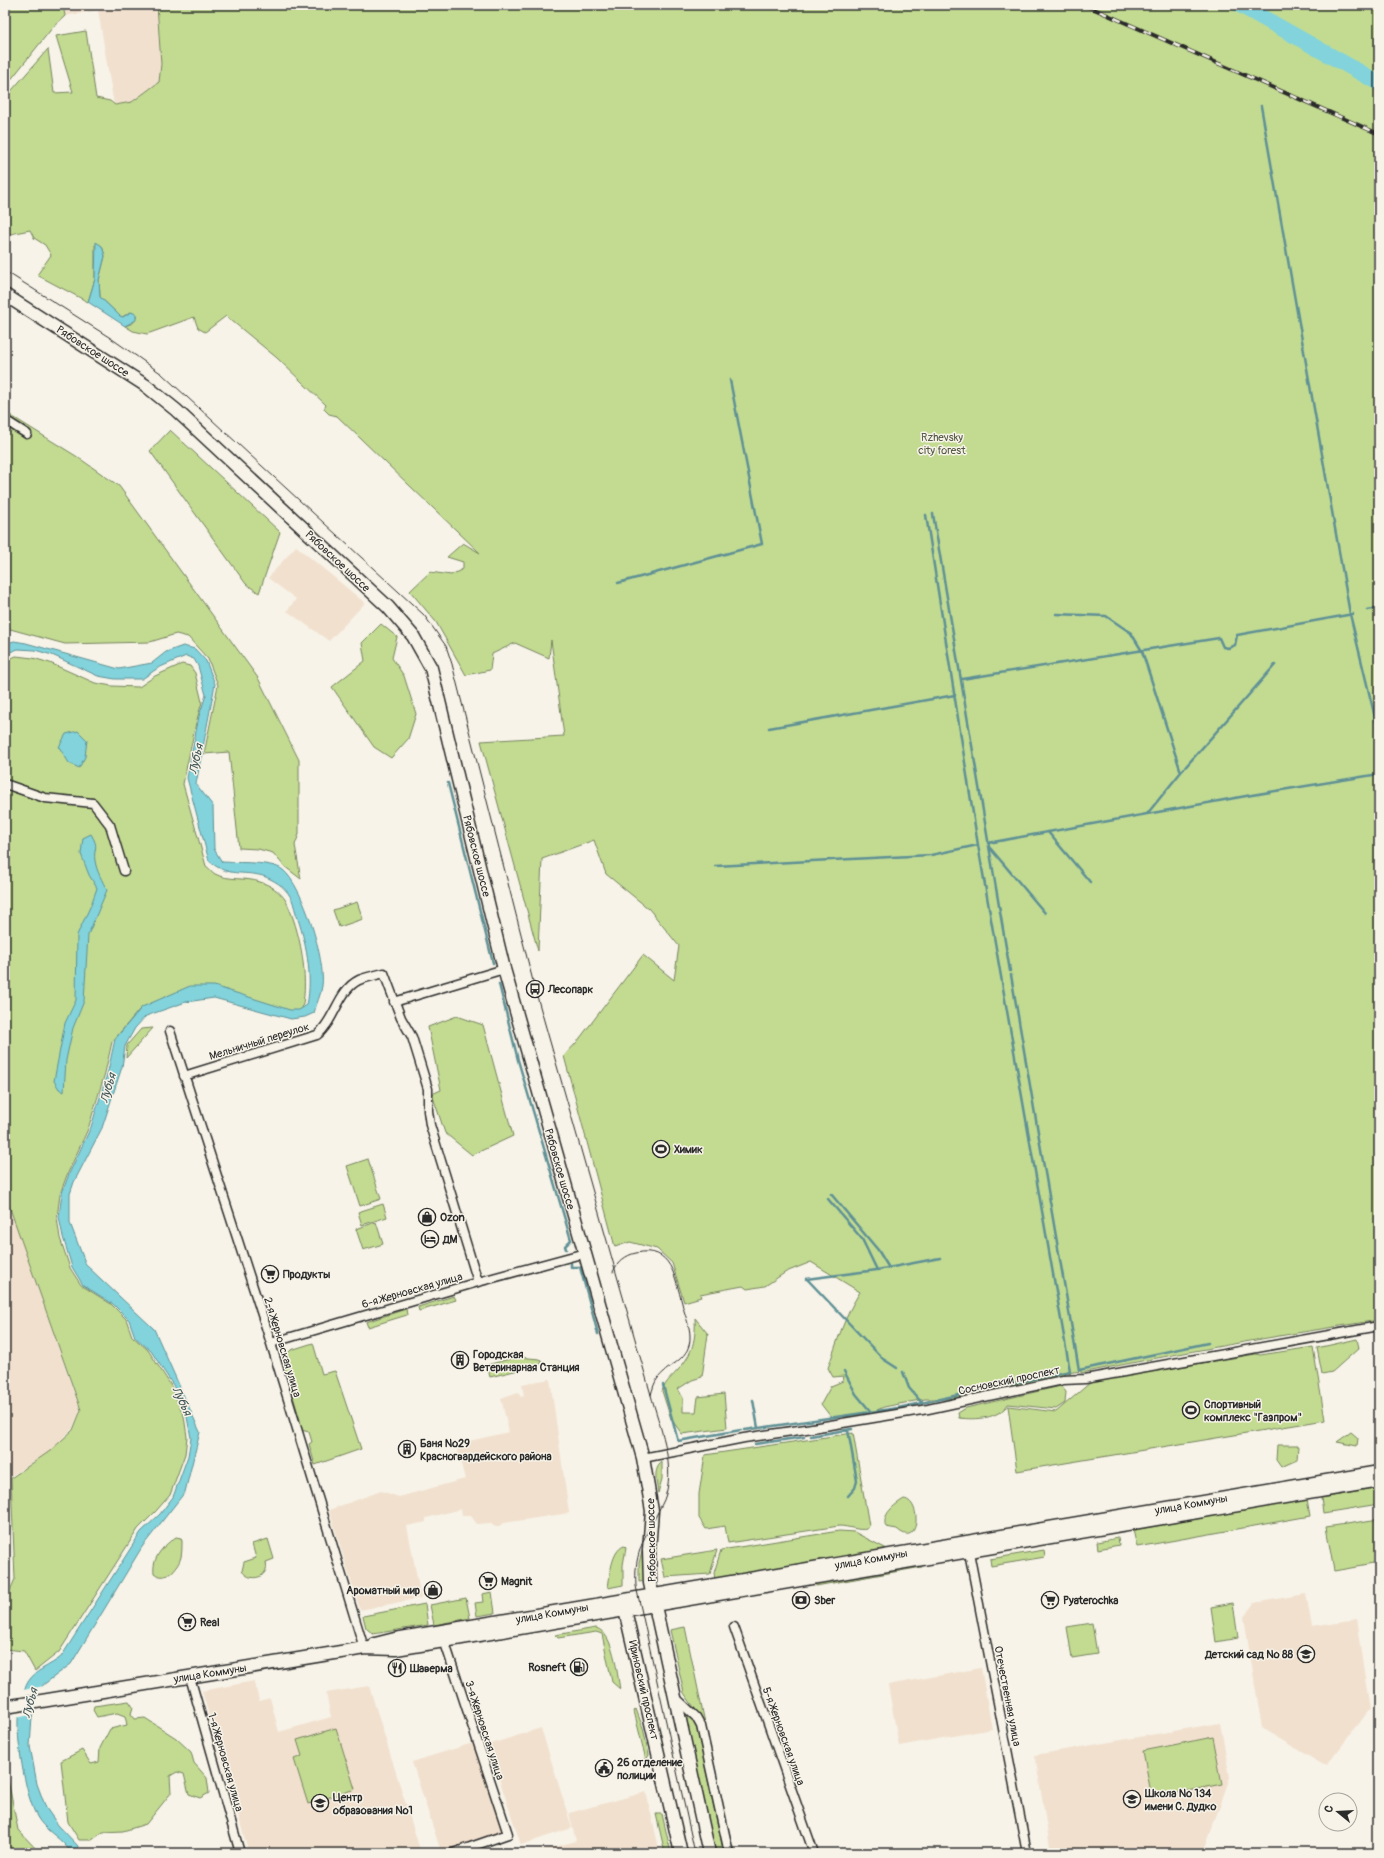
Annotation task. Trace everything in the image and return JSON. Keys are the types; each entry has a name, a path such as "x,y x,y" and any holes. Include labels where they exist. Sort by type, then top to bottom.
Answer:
{"main road":[{"name":"Рябовское шоссе","path":"5,295 145,385 190,422 388,608 413,636 428,663 435,681 504,969 643,1458 652,1511 649,1566 654,1600"},
{"name":"улица Коммуны","path":"968,1547 1379,1472"},
{"name":"улица Коммуны","path":"5,1707 364,1648 395,1639 443,1636 626,1610 654,1600 968,1547 1379,1482"},
{"name":"улица Коммуны","path":"443,1636 631,1599 654,1600"},
{"path":"626,1610 631,1599"},
{"path":"654,1600 708,1853"},
{"name":"Ириновский проспект","path":"626,1610 681,1853"}],"street":[{"path":"5,420 27,434"},
{"path":"5,784 45,798 94,803 110,825 124,870"},
{"path":"394,1002 504,969"},
{"name":"6-я Жерновская улица","path":"271,1343 478,1282 430,1125 428,1090 412,1037 394,1002 384,973"},
{"name":"Мельничный переулок","path":"184,1076 317,1035 325,1028 346,992 358,981 384,973"},
{"name":"2-я Жерновская улица","path":"170,1031 271,1343 364,1648"},
{"path":"478,1282 585,1253"},
{"name":"Сосновский проспект","path":"643,1458 744,1438 928,1408 1063,1380 1085,1379 1379,1326"},
{"name":"Отечественная улица","path":"968,1547 1027,1853"},
{"name":"5-я Жерновская улица","path":"734,1627 814,1853"},
{"name":"3-я Жерновская улица","path":"443,1636 508,1834 453,1853"},
{"name":"1-я Жерновская улица","path":"190,1677 240,1853"},
{"path":"675,1697 696,1717 701,1726 729,1853"}],"shaded area":[{"path":"63,5 156,5 161,64 159,82 132,102 114,105 98,10 65,16"},
{"path":"296,546 365,603 329,641 287,611 296,599 268,578"},
{"path":"5,1186 7,1200 80,1410 72,1429 50,1451 10,1477 11,1508 5,1508"},
{"path":"550,1379 569,1513 504,1523 497,1527 491,1523 477,1524 471,1516 462,1516 461,1509 426,1518 426,1522 407,1526 421,1598 360,1610 329,1510 381,1491 399,1497 465,1479 456,1444 509,1432 501,1398 518,1392 521,1397 524,1396 522,1384"},
{"name":"Детский сад № 88","path":"1306,1594 1312,1627 1356,1620 1370,1709 1327,1766 1262,1728 1244,1617 1254,1603"},
{"path":"981,1668 992,1729 899,1746 888,1685"},
{"name":"Центр образования №1","path":"254,1681 259,1701 270,1698 279,1732 331,1717 326,1693 369,1686 421,1853 249,1853 202,1691"},
{"name":"Школа № 134 имени С. Дудко","path":"1220,1723 1230,1777 1203,1853 1051,1853 1035,1755"},
{"path":"541,1728 572,1828 521,1845 488,1745"},
{"path":"473,1743 502,1831 441,1852 412,1762"},
{"path":"646,1792 660,1853 533,1853 576,1841 569,1813"}],"green space":[{"path":"5,5 63,5 65,16 53,27 5,87"},
{"name":"Rzhevsky city forest","path":"157,5 1379,5 1379,1320 1155,1358 1081,1373 1081,1371 1067,1373 1055,1380 955,1399 925,1399 884,1407 863,1416 831,1417 821,1404 831,1386 843,1381 844,1376 833,1377 828,1368 846,1319 860,1292 811,1262 786,1272 765,1286 747,1289 743,1286 700,1294 701,1297 684,1302 672,1263 657,1249 630,1242 615,1247 564,1056 577,1042 643,955 674,980 679,946 649,909 606,874 594,840 542,859 538,951 481,741 564,736 551,640 549,658 515,643 492,654 490,670 466,675 436,622 410,591 430,572 451,575 463,569 463,562 447,557 463,543 480,553 337,416 329,414 324,409 326,405 277,358 226,316 205,332 198,328 194,317 147,334 133,331 125,326 133,323 137,316 131,312 122,317 120,316 100,297 99,280 105,256 102,246 95,245 95,279 88,302 37,275 51,255 45,245 34,238 30,230 5,235 5,98 48,49 54,93 73,92 56,36 86,31 96,98 110,101 115,105 132,102 159,82 161,64"},
{"path":"5,412 76,456 119,486 258,678 299,760 299,834 295,845 301,879 284,866 273,853 258,849 239,848 229,752 204,754 218,685 208,659 188,637 176,634 150,642 65,644 10,629 5,630"},
{"path":"170,430 280,532 259,593 246,584 150,451"},
{"path":"381,624 397,637 392,658 404,676 416,714 408,739 391,758 374,747 332,687 365,661 362,643"},
{"path":"16,656 33,658 50,663 95,683 112,686 139,687 155,676 182,664 190,666 195,673 202,702 183,784 206,866 215,874 226,878 264,883 284,897 291,913 299,939 304,968 304,996 302,1009 294,1013 210,989 152,1003 139,1010 112,1042 105,1073 88,1129 60,1194 57,1218 60,1238 70,1268 81,1285 111,1304 126,1319 132,1336 148,1350 170,1384 184,1416 187,1437 185,1454 170,1495 138,1529 59,1652 35,1671 24,1651 5,1649 5,1602 15,1579 11,1478 50,1451 73,1430 81,1410 7,1200 5,1181 5,661"},
{"path":"357,902 363,919 339,927 333,910"},
{"path":"457,1016 483,1025 513,1136 472,1155 445,1133 432,1094 441,1090 428,1027"},
{"path":"153,1028 126,1058 127,1045 141,1029"},
{"path":"368,1159 381,1199 360,1206 347,1166"},
{"path":"383,1204 387,1217 362,1225 358,1212"},
{"path":"376,1222 383,1244 363,1250 356,1229"},
{"path":"454,1296 456,1300 419,1311 418,1307"},
{"path":"406,1309 407,1315 368,1327 366,1322"},
{"path":"695,1318 708,1334 702,1377 692,1380 678,1389 683,1398 683,1412 696,1412 698,1397 724,1394 727,1428 682,1434 671,1419 662,1391 667,1382 688,1357 693,1345"},
{"path":"1357,1339 1359,1348 1332,1372 1322,1374 1317,1348"},
{"path":"313,1343 322,1374 335,1371 361,1449 315,1465 309,1444 312,1442 309,1432 301,1430 299,1423 300,1420 282,1359 291,1350"},
{"name":"Cпортивный комплекс \"Газпром\"","path":"1313,1347 1325,1420 1017,1471 1008,1406 1056,1412 1091,1382 1256,1354 1260,1355"},
{"path":"517,1357 540,1359 542,1362 539,1365 490,1377 487,1365"},
{"path":"1061,1386 1066,1392 1065,1403 1056,1409 1008,1404 999,1413 993,1416 972,1419 959,1418 958,1413 966,1408"},
{"path":"1351,1432 1358,1438 1357,1446 1337,1442"},
{"path":"853,1433 869,1526 867,1529 839,1526 728,1543 725,1526 706,1529 699,1518 699,1494 705,1455"},
{"path":"1277,1445 1298,1445 1297,1460 1281,1467 1276,1460"},
{"path":"662,1462 662,1479 658,1493 656,1473"},
{"path":"1379,1488 1379,1504 1323,1513 1321,1498"},
{"path":"904,1499 910,1502 914,1507 916,1515 914,1529 910,1533 905,1534 897,1529 886,1527 885,1523 885,1518 889,1511"},
{"path":"1307,1499 1310,1516 1137,1547 1133,1530"},
{"path":"1379,1519 1379,1563 1334,1571 1326,1527"},
{"path":"839,1531 854,1532 887,1549 715,1579 714,1573 721,1550"},
{"path":"176,1537 181,1538 182,1541 181,1555 177,1566 171,1573 158,1576 154,1573 157,1557 163,1548"},
{"path":"1118,1538 1119,1545 1098,1549 1097,1542"},
{"path":"268,1539 274,1559 266,1562 265,1572 262,1575 254,1578 245,1575 242,1571 244,1562 256,1558 252,1544"},
{"path":"644,1544 645,1581 639,1582 639,1563"},
{"path":"624,1546 626,1548 623,1565 623,1585 608,1588 614,1558 616,1553"},
{"path":"717,1550 710,1574 665,1577 661,1559"},
{"path":"1044,1550 1045,1557 991,1566 990,1559"},
{"path":"922,1563 922,1567 816,1586 815,1582"},
{"path":"492,1592 495,1613 477,1616 475,1603 483,1602 482,1594"},
{"path":"466,1598 470,1618 434,1625 430,1605"},
{"path":"1233,1603 1238,1638 1216,1642 1211,1607"},
{"path":"425,1604 428,1625 373,1634 366,1628 363,1616"},
{"path":"1092,1623 1097,1654 1072,1658 1067,1627"},
{"path":"685,1627 705,1723 684,1693 670,1630"},
{"path":"596,1628 602,1631 611,1646 616,1664 620,1689 612,1682 602,1634 596,1632 558,1638 555,1635"},
{"path":"129,1701 133,1707 131,1714 135,1719 145,1718 176,1738 191,1752 194,1763 207,1778 209,1793 200,1798 189,1794 184,1774 177,1772 170,1776 171,1793 146,1824 123,1831 103,1832 92,1840 79,1840 68,1822 61,1761 82,1750 91,1764 99,1762 100,1748 110,1729 127,1725 125,1716 117,1713 97,1717 93,1710 94,1706"},
{"path":"636,1709 643,1728 649,1755 646,1760 634,1711"},
{"path":"687,1717 692,1719 697,1729 724,1853 714,1853 685,1718"},
{"path":"336,1728 355,1789 308,1804 294,1759 302,1756 297,1740"},
{"path":"1213,1737 1222,1784 1152,1798 1143,1751"},
{"path":"5,1765 18,1830 40,1853 5,1853"},
{"path":"656,1814 662,1814 671,1853 665,1853"}],"water":[{"path":"96,242 102,246 105,256 99,280 100,297 120,316 123,317 131,312 136,314 136,320 125,326 88,302 95,279"},
{"name":"Лубья","path":"14,641 119,669 152,663 166,652 183,646 195,649 206,661 215,684 196,784 213,806 214,849 222,862 271,865 283,870 291,879 298,891 312,925 317,943 322,974 322,986 314,1013 305,1017 291,1019 214,998 186,1002 146,1016 135,1028 125,1046 122,1067 102,1128 74,1182 70,1194 70,1223 86,1265 154,1329 200,1432 185,1492 142,1547 71,1664 43,1685 32,1717 30,1746 37,1784 46,1808 58,1825 78,1846 78,1853 71,1853 64,1844 43,1825 34,1811 26,1786 19,1743 18,1717 20,1706 28,1682 35,1674 61,1657 141,1532 160,1514 173,1497 188,1456 191,1438 187,1417 173,1385 151,1351 135,1337 129,1320 113,1304 83,1285 72,1267 59,1217 62,1193 69,1174 91,1127 108,1071 115,1039 142,1007 190,986 214,986 290,1010 299,1010 307,1005 309,994 309,970 300,924 288,892 275,881 263,876 229,872 209,861 187,778 199,716 206,695 198,666 194,659 186,656 158,668 142,679 115,679 98,676 52,655 35,650 18,649 5,654 5,644"},
{"path":"78,731 87,740 85,757 79,768 69,763 59,747 66,734"},
{"path":"91,834 96,845 96,865 107,890 88,935 84,1001 73,1028 66,1060 64,1092 59,1089 54,1081 65,1023 76,1000 77,935 97,888 89,875 81,854 83,838"}],"pier":[{"path":"44,1686 35,1714 16,1718 23,1690"}],"waterway":[{"path":"1240,5 1379,83"},
{"path":"1261,106 1350,614 1379,734"},
{"path":"618,583 762,544 730,380"},
{"path":"933,514 1010,971"},
{"path":"745,1430 898,1408 1070,1371 978,845 926,515"},
{"path":"1367,610 1379,608"},
{"path":"1056,614 1106,616 1131,633 1142,651 1181,772 1147,814"},
{"path":"962,679 1219,638 1223,647 1228,648 1235,645 1237,635 1353,614"},
{"path":"1181,772 1275,665"},
{"path":"769,728 955,695"},
{"path":"988,843 1246,796 1379,774"},
{"path":"448,783 493,963"},
{"path":"1048,832 1090,882"},
{"path":"715,866 931,855 978,845"},
{"path":"990,848 1045,913"},
{"path":"1011,975 1079,1370 1208,1343"},
{"path":"499,984 518,1060 571,1240 565,1246 566,1249"},
{"path":"831,1194 878,1250 889,1268"},
{"path":"828,1199 862,1239 877,1270"},
{"path":"806,1279 877,1270 940,1258"},
{"path":"571,1263 571,1267 580,1267 598,1334"},
{"path":"807,1279 883,1359 897,1368"},
{"path":"844,1371 856,1394 871,1412"},
{"path":"903,1372 909,1388 922,1403"},
{"path":"663,1385 678,1441 741,1430"},
{"path":"753,1400 758,1428"},
{"path":"811,1436 852,1429"},
{"path":"848,1430 857,1481 855,1488 848,1496"},
{"path":"755,1444 804,1437"}],"tram line":[{"path":"5,271 112,339 162,374 424,615 446,646 452,664 535,989 665,1444 669,1469 666,1494 640,1550 636,1566 636,1586 695,1853"},
{"path":"613,1272 619,1262 625,1257 636,1253 648,1252 657,1254 665,1259 674,1274 689,1328 689,1344 687,1350 679,1360 658,1378 651,1395"}],"railway":[{"path":"1085,5 1379,134"}],"place":[{"name":"Лесопарк","path":"535,989"},
{"name":"Химик","path":"661,1149"},
{"name":"Ozon","path":"427,1217"},
{"name":"ДМ","path":"430,1239"},
{"name":"Продукты","path":"270,1274"},
{"name":"Городская Ветеринарная Станция","path":"460,1360"},
{"name":"Cпортивный комплекс \"Газпром\"","path":"1191,1410"},
{"name":"Баня №29 Красногвардейского района","path":"407,1449"},
{"name":"Magnit","path":"488,1581"},
{"name":"Ароматный мир","path":"433,1590"},
{"name":"Sber","path":"801,1600"},
{"name":"Pyaterochka","path":"1050,1600"},
{"name":"Real","path":"187,1622"},
{"name":"Детский сад № 88","path":"1306,1654"},
{"name":"Rosneft","path":"579,1667"},
{"name":"Шаверма","path":"397,1668"},
{"name":"26 отделение полиции","path":"604,1768"},
{"name":"Школа № 134 имени С. Дудко","path":"1132,1799"},
{"name":"Центр образования №1","path":"320,1803"}]}
